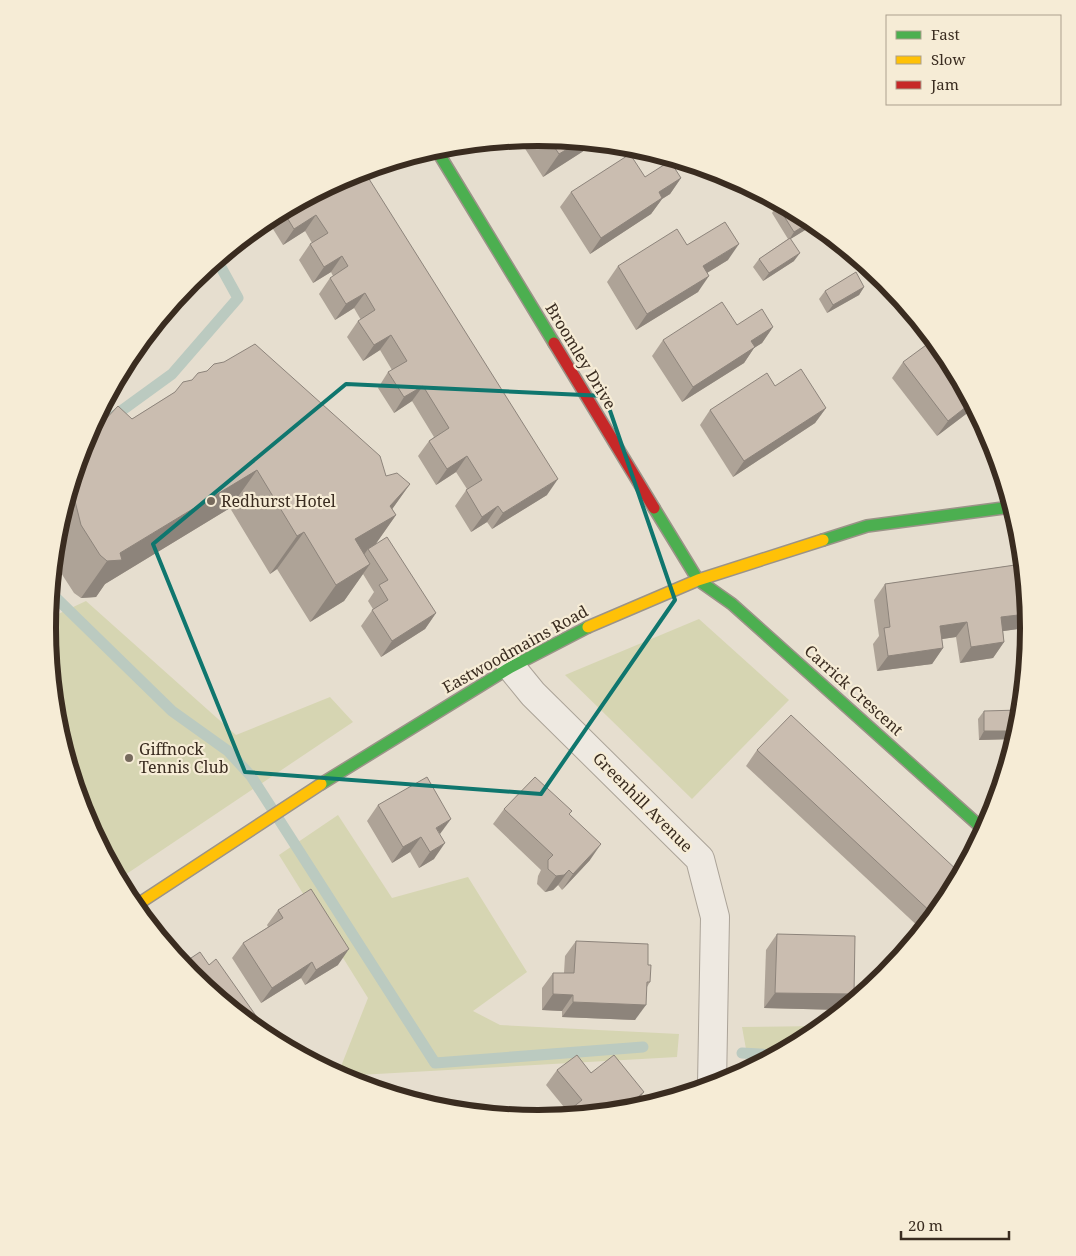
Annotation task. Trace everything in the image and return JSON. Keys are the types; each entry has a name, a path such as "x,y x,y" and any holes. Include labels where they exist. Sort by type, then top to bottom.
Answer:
{"main road":[{"name":"Broomley Drive","path":"441,157 698,580"},
{"name":"Eastwoodmains Road","path":"141,902 275,812 510,667 606,618 698,580 867,526 1004,508"},
{"name":"Carrick Crescent","path":"698,580 732,604 978,824"}],"street":[{"name":"Greenhill Avenue","path":"510,667 533,694 700,859 715,918 712,1077"}],"highlighted area":[{"path":"346,384 605,396 675,600 541,794 245,772 153,544"}],"green space":[{"path":"86,601 236,735 330,697 353,722 125,875 93,812 73,753 60,691 57,660 56,615"},
{"path":"699,619 789,700 692,799 565,675"},
{"path":"338,815 392,898 468,877 527,972 473,1011 500,1025 679,1034 677,1057 359,1075 341,1067 368,998 279,855"},
{"path":"810,1026 770,1050 746,1049 742,1027"}],"building":[{"path":"554,146 571,147 559,154"},
{"path":"628,155 631,156 645,177 666,164 673,166 681,178 659,192 662,198 601,238 571,192"},
{"path":"368,178 558,479 503,513 498,506 482,517 466,490 482,480 467,456 447,469 429,441 449,428 423,386 404,397 388,372 407,361 391,335 374,345 358,321 375,310 365,293 346,304 330,278 348,266 342,256 324,267 310,244 328,233 316,215 294,229 287,217 325,196"},
{"path":"782,213 804,226 794,232"},
{"path":"725,222 739,244 703,266 709,276 647,314 618,266 677,229 687,245"},
{"path":"790,238 800,253 769,273 759,259"},
{"path":"856,272 864,287 833,305 825,291"},
{"path":"722,302 737,325 762,309 773,327 751,341 755,347 693,387 663,340"},
{"name":"Redhurst Hotel","path":"255,344 380,456 386,476 397,473 410,484 390,506 396,515 355,539 370,564 336,585 304,532 297,536 257,470 120,553 122,560 107,561 100,555 81,525 74,498 82,473 103,422 118,406 132,419 175,392 183,382 192,380 198,373 207,371 214,364 224,362"},
{"path":"927,344 939,360 966,407 948,421 903,362"},
{"path":"801,369 826,408 744,461 710,410 767,373 775,386"},
{"path":"387,537 436,613 392,641 372,610 388,600 379,585 388,580 368,549"},
{"path":"1016,565 1020,615 1001,617 1004,642 971,647 967,622 940,626 943,648 888,656 884,628 890,627 885,584"},
{"path":"1012,710 1008,731 984,731 984,711"},
{"path":"791,715 955,869 928,910 757,750"},
{"path":"427,777 451,819 436,828 445,843 430,852 421,837 403,847 378,805"},
{"path":"535,777 572,811 569,814 601,844 573,874 569,870 564,875 556,876 548,869 548,860 553,855 504,809"},
{"path":"311,889 349,949 316,970 312,962 272,988 243,943 283,918 278,910"},
{"path":"777,934 855,936 854,992 851,994 775,993"},
{"path":"576,941 648,944 648,965 651,965 650,982 647,982 646,1005 573,1002 573,995 553,994 553,973 574,973"},
{"path":"200,952 209,965 216,959 259,1020 220,990 188,960"},
{"path":"577,1055 591,1073 614,1055 644,1092 635,1099 601,1106 571,1109 582,1100 557,1070"}],"waterway":[{"path":"101,425 172,374 238,298 220,266"},
{"path":"57,599 172,711 228,751 251,776 435,1063 643,1047"},
{"path":"742,1053 762,1054"}],"traffic: fast":[{"path":"441,157 554,343"},
{"path":"654,508 698,580 732,604 978,824"},
{"path":"823,540 867,526 1004,508"},
{"path":"321,784 511,667 588,627"}],"traffic: slow":[{"path":"588,627 698,580 823,540"},
{"path":"141,902 321,784"}],"traffic: jam":[{"path":"554,343 654,508"}],"place":[{"name":"Redhurst Hotel","path":"211,501"},
{"name":"Giffnock Tennis Club","path":"129,758"}]}
